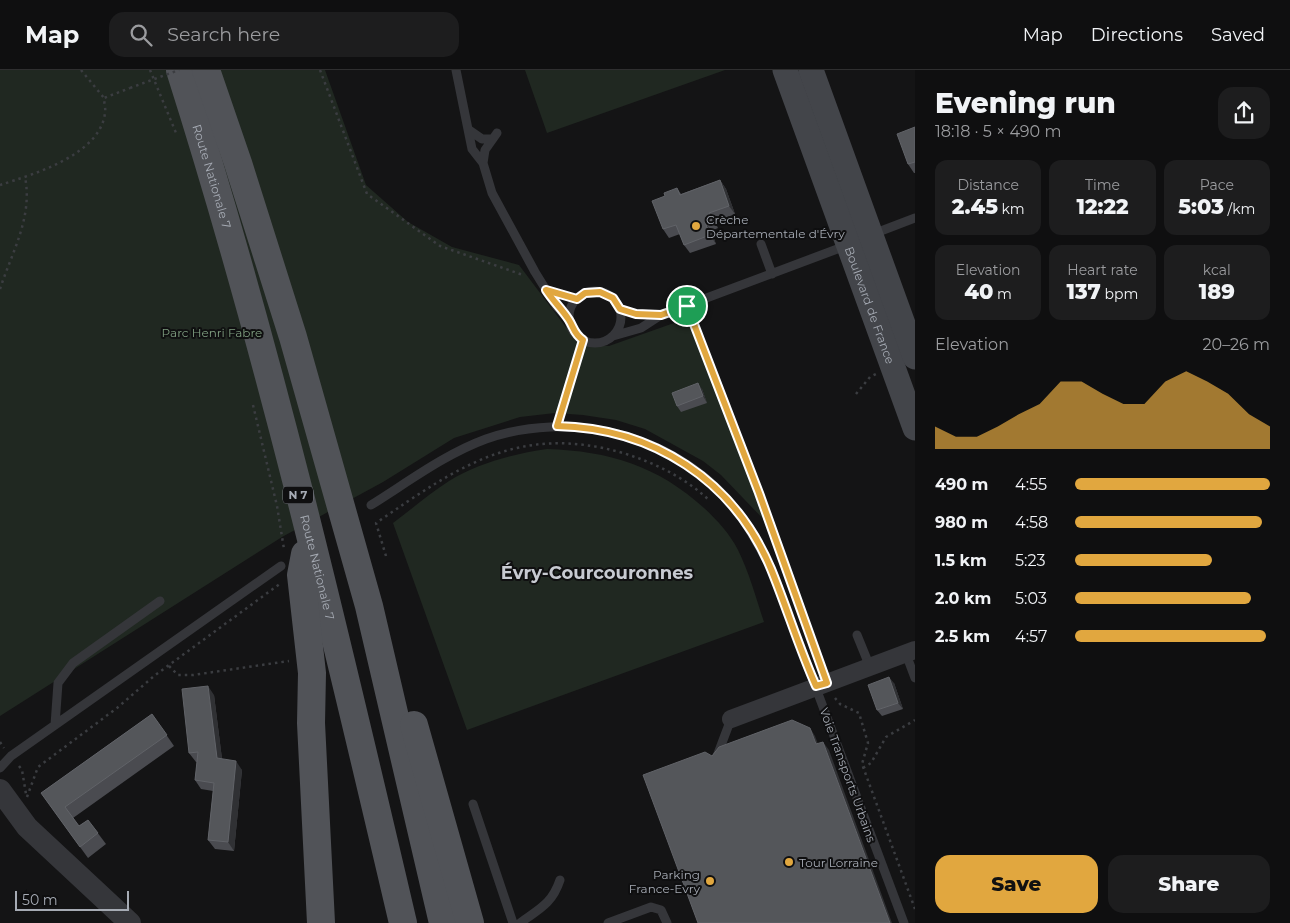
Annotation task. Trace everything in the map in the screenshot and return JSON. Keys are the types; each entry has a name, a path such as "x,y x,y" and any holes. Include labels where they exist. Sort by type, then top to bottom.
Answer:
{"main road":[{"name":"Route Nationale 7","path":"180,70 228,224 353,705 403,923"},
{"path":"206,70 238,163 293,337 370,606 443,923"},
{"name":"Boulevard de France","path":"785,70 859,240 915,357"},
{"name":"Boulevard de France","path":"811,70 915,428"},
{"path":"308,533 302,575 312,673 311,723 320,923"},
{"path":"370,606 387,630 470,923"}],"street":[{"path":"732,719 819,695 870,667 910,652"},
{"path":"6,798 27,827 130,923"}],"lane":[{"path":"456,70 472,149 483,163 492,193 546,290 556,306 570,321 574,331 583,340 601,342 613,336 641,328 661,315 915,218"},
{"path":"468,130 482,139 495,136 485,150 483,163"},
{"path":"761,244 772,274"},
{"path":"546,290 577,299"},
{"path":"570,321 570,310 577,299 585,293 600,292 613,298 620,309 620,325 613,336"},
{"path":"620,309 636,314 661,315"},
{"name":"Voie Transports Urbains","path":"371,505 457,452 518,430 557,426 584,426 618,433 654,447 682,462 708,480 728,500 747,525 771,568 904,923"},
{"path":"0,768 11,756 281,566"},
{"path":"55,725 58,683 73,663 160,602"},
{"path":"857,635 870,667"},
{"path":"910,652 915,678"},
{"path":"716,758 732,719"},
{"path":"473,804 514,923"},
{"path":"520,923 549,902 556,893 560,880"},
{"path":"608,923 629,919 651,907 658,908 666,919"}],"path":[{"path":"0,185 25,177 68,158 93,140 105,114 104,98 81,70"},
{"path":"150,70 176,134"},
{"path":"104,98 180,70"},
{"path":"320,70 367,194 440,246 541,281"},
{"path":"0,288 21,236 27,187 25,177"},
{"path":"687,306 794,592"},
{"path":"557,426 583,340"},
{"path":"856,394 870,376"},
{"path":"252,403 277,506 284,554"},
{"path":"386,556 376,523 442,477 499,452 553,443 602,448 647,461 674,474 712,503"},
{"path":"6,798 27,798 38,767 117,708 169,666 284,581"},
{"path":"169,666 178,675 194,675 270,662 301,660 312,673"},
{"path":"819,695 837,697 840,704 859,713 868,743 862,764 863,768 915,909"},
{"path":"863,768 871,763 886,737 915,720"}],"green space":[{"name":"Parc Henri Fabre","path":"0,70 325,70 366,185 408,222 452,247 519,265 571,334 591,345 609,346 691,317 767,523 721,475 703,461 645,429 616,420 583,415 555,413 520,417 454,438 383,482 282,537 0,716"},
{"path":"525,70 725,70 547,133"},
{"path":"547,449 570,450 612,457 650,471 687,493 714,517 735,544 749,576 764,622 467,730 393,523 449,481 472,469 496,460"}],"building":[{"path":"915,127 915,162 908,164 897,134"},
{"path":"720,180 729,206 709,213 712,220 705,222 710,235 684,245 676,225 663,229 652,201 665,196 664,193 677,188 680,195"},
{"path":"698,383 703,396 677,406 672,393"},
{"path":"889,677 898,703 877,710 868,685"},
{"path":"208,686 217,758 236,761 228,842 208,840 214,783 195,780 198,752 189,753 182,689"},
{"path":"152,714 167,735 65,807 79,826 88,820 98,833 80,847 41,793"},
{"path":"792,720 810,728 816,744 823,742 890,923 698,923 643,775 705,752 712,756 719,747"}],"place":[{"name":"Crèche Départementale d'Évry","path":"696,226"},
{"name":"Tour Lorraine","path":"789,862"},
{"name":"Parking France-Evry","path":"710,881"}],"district":[{"name":"Évry-Courcouronnes","path":"597,573"}],"route":[{"path":"546,290 577,299 585,293 600,292 613,298 620,309 636,314 661,315 687,306 759,493 827,683 816,686 771,568 747,525 728,500 708,480 682,462 654,447 618,433 584,426 557,426 583,340 574,331 570,321 556,306 546,290"}]}
